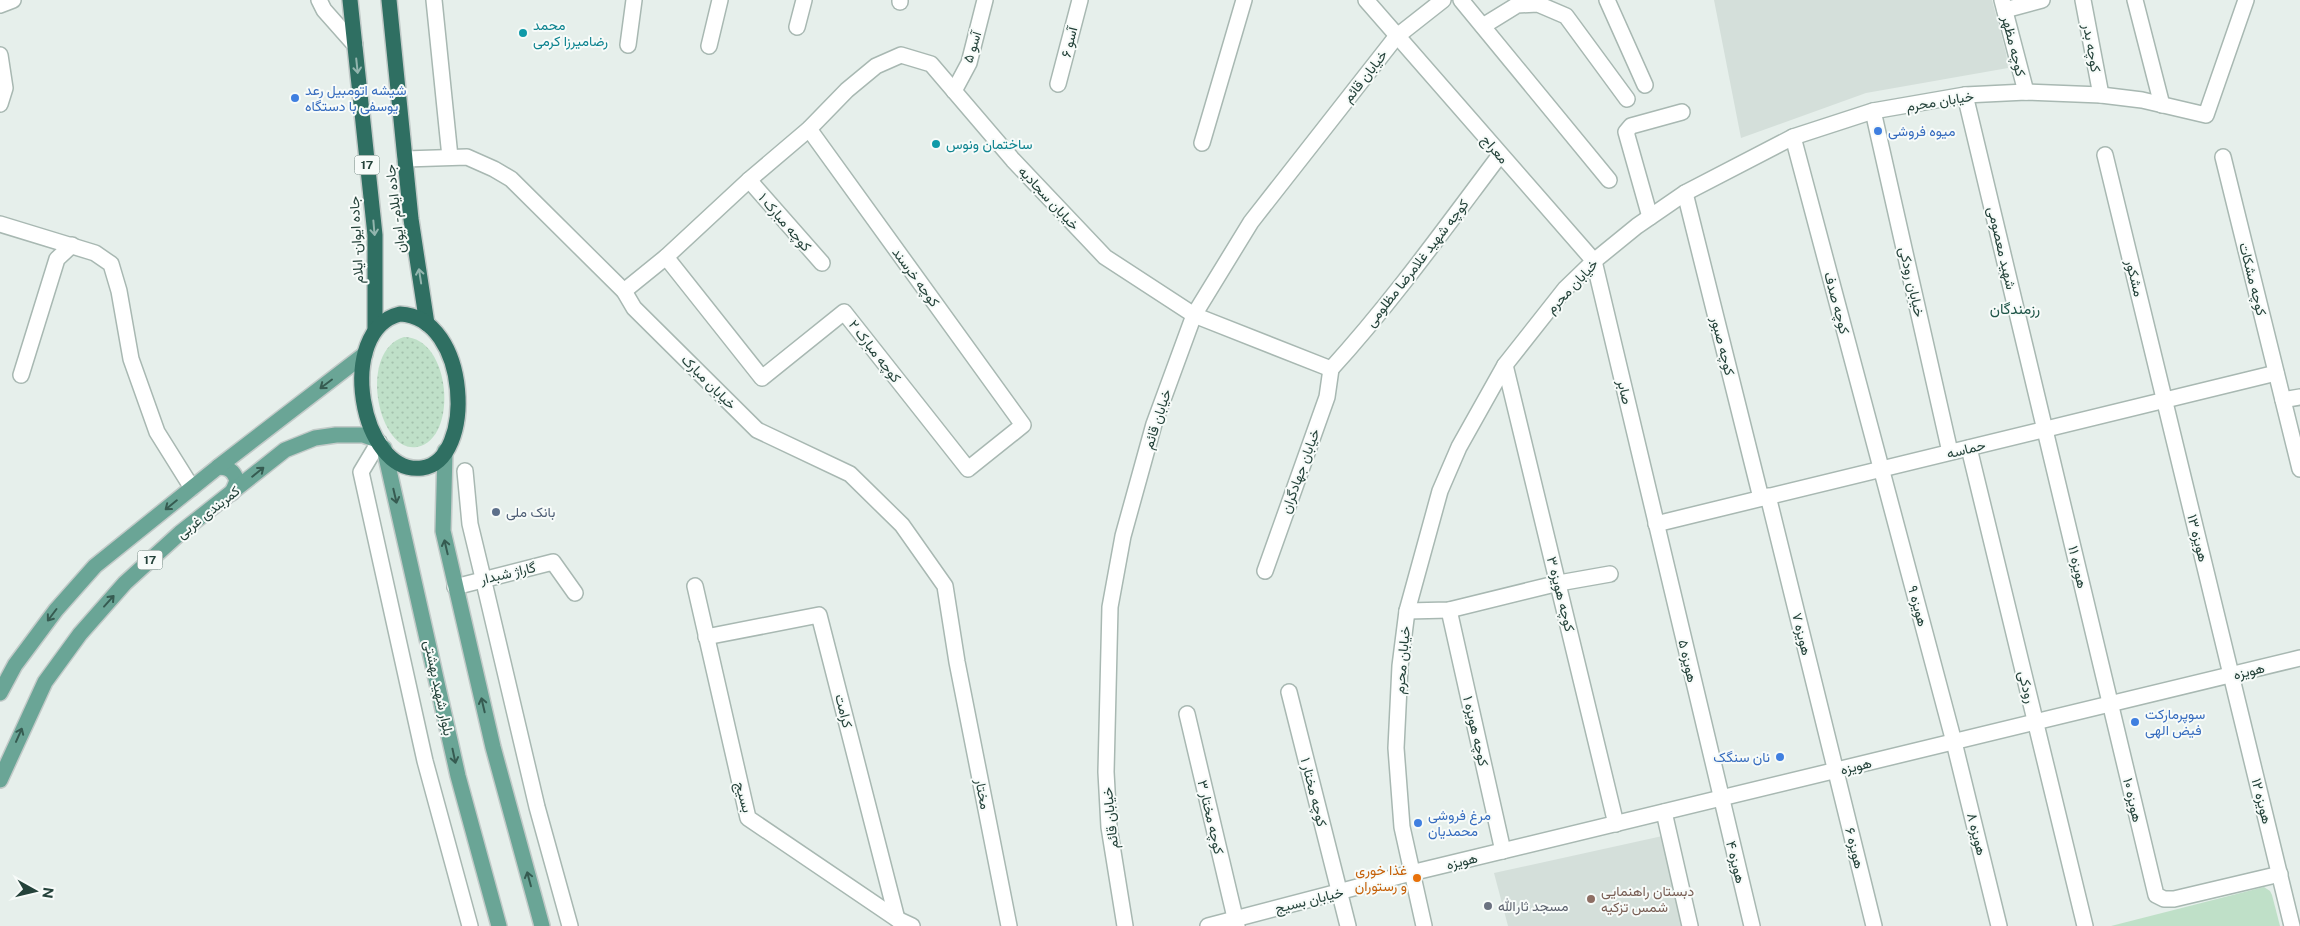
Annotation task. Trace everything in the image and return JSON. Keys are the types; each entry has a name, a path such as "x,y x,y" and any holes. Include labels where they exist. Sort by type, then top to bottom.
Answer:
{"highway":[{"name":"جاده ایوان- ایلام","path":"350,0 374,235 375,330"},
{"name":"جاده ایلام - ایوان","path":"389,0 411,219 427,324"},
{"name":"17","path":"400,314 418,317 427,324 443,343 455,370 459,400 456,429 445,452 430,466 412,468 393,459 380,443 366,413 362,382 365,354 375,330 391,317 400,314"}],"main road":[{"name":"کمربندی غربی","path":"0,693 15,665 56,610 95,566 365,354"},
{"name":"کمربندی غربی","path":"0,780 44,682 80,634 125,583 180,533 285,450 315,438 336,434 363,435 380,443"},
{"name":"بلوار شهید بهشتی","path":"380,443 458,776 499,926"},
{"path":"445,452 442,531 493,747 542,926"},
{"path":"218,468 225,467 235,475 237,481 232,493"}],"street":[{"path":"0,5 13,0"},
{"path":"319,0 324,10 355,45"},
{"path":"434,0 450,157"},
{"path":"628,45 634,0"},
{"path":"709,46 720,0"},
{"path":"797,26 804,0"},
{"name":"آسو ۵","path":"954,91 969,63 986,0"},
{"name":"آسو ۶","path":"1058,84 1080,0"},
{"path":"1202,143 1244,0"},
{"name":"معراج","path":"1366,0 1396,37 1594,260"},
{"name":"خیابان قائم","path":"1125,926 1109,827 1106,772 1110,607 1123,536 1154,424 1194,315 1251,222 1396,37 1443,0"},
{"path":"1461,0 1609,180"},
{"path":"1607,0 1645,85"},
{"path":"2004,5 2042,0"},
{"name":"کوچه بدر","path":"2083,0 2100,95"},
{"path":"2135,0 2162,105"},
{"name":"خیابان محرم","path":"1424,926 1402,827 1396,748 1400,666 1407,611 1440,491 1459,447 1505,365 1565,289 1594,260 1685,193 1793,137 1873,111 1965,95 2026,92 2100,95 2162,105 2206,115 2246,0"},
{"path":"1483,26 1517,5 1538,4 1566,16 1628,99"},
{"name":"کوچه مظهر","path":"2004,5 2026,92"},
{"name":"خیابان سجادیه","path":"624,290 666,257 749,180 809,129 847,90 876,66 901,55 931,64 1056,206 1105,257 1194,315 1331,369"},
{"path":"0,56 5,88 0,104"},
{"name":"شهید معصومی","path":"1965,95 2045,430"},
{"name":"خیابان رودکی","path":"1873,111 1950,452"},
{"path":"1650,217 1626,132 1631,126 1682,112"},
{"name":"کوچه خرسند","path":"809,129 1022,425"},
{"name":"کوچه صدف","path":"1793,137 1882,469"},
{"name":"کوچه شهید غلامرضا مظلومی","path":"1331,369 1364,332 1407,278 1500,155"},
{"name":"مشکور","path":"2105,155 2165,400"},
{"name":"خیابان مبارک","path":"405,159 467,157 511,179 624,290 634,308 757,430 850,474 902,525 945,586 957,662"},
{"name":"کوچه مشکات","path":"2223,157 2300,469"},
{"name":"کوچه مبارک ۱","path":"749,180 822,263"},
{"name":"کوچه صبور","path":"1685,193 1765,497"},
{"path":"0,224 95,253 112,264 132,359 156,432 192,488"},
{"path":"21,375 58,259 72,245"},
{"name":"کوچه مبارک ۲","path":"666,257 762,378 844,312 968,469 1022,425"},
{"name":"صابر","path":"1594,260 1656,524"},
{"name":"کوچه هویزه ۳","path":"1505,365 1616,824"},
{"name":"خیابان جهادگران","path":"1265,571 1327,397 1331,369"},
{"name":"حماسه","path":"1656,524 2276,373"},
{"path":"2283,400 2300,397"},
{"name":"هویزه ۱۳","path":"2165,400 2231,675"},
{"name":"هویزه ۱۱","path":"2045,430 2111,704"},
{"path":"380,443 361,472 425,761 470,926"},
{"name":"رودکی","path":"1969,448 2085,926"},
{"name":"هویزه ۹","path":"1882,469 1954,742"},
{"path":"465,471 470,524 537,807 570,926"},
{"name":"هویزه ۷","path":"1765,497 1836,771"},
{"name":"هویزه ۵","path":"1656,524 1721,798"},
{"name":"گاراژ شبدار","path":"455,586 553,562 575,593"},
{"path":"1407,611 1448,610 1559,583 1610,574"},
{"name":"بسیج","path":"695,586 748,818 897,919 912,926"},
{"name":"کوچه هویزه ۱","path":"1448,610 1503,851"},
{"name":"کرامت","path":"706,637 819,615 897,919"},
{"name":"هویزه","path":"1411,873 2300,658"},
{"name":"مختار","path":"957,662 1009,926"},
{"name":"هویزه ۱۲","path":"2231,675 2292,926"},
{"name":"کوچه مختار ۱","path":"1289,692 1348,926"},
{"name":"هویزه ۱۰","path":"2111,704 2156,895 2164,899 2174,899 2280,874"},
{"name":"کوچه مختار ۳","path":"1187,714 1236,923"},
{"name":"هویزه ۸","path":"1954,742 1999,926"},
{"name":"هویزه ۶","path":"1836,771 1874,926"},
{"name":"هویزه ۴","path":"1721,798 1752,926"},
{"path":"1664,812 1690,926"},
{"name":"خیابان بسیج","path":"1208,926 1236,923 1339,892 1411,873"}],"shaded area":[{"path":"1714,0 1992,0 2008,68 1866,93 1741,138"},
{"name":"دبستان راهنمایی شمس تزکیه","path":"1667,835 1688,926 1508,926 1494,873"}],"green space":[{"path":"404,337 420,341 432,353 440,370 444,389 444,409 439,426 430,440 417,447 403,445 392,435 383,419 378,400 377,380 381,361 389,346"},
{"path":"2264,887 2272,895 2280,926 2111,926"}],"place":[{"name":"محمد رضامیرزا کرمی","path":"523,33"},
{"name":"شیشه اتومبیل رعد یوسفی با دستگاه","path":"295,98"},
{"name":"میوه فروشی","path":"1878,131"},
{"name":"ساختمان ونوس","path":"936,144"},
{"name":"بانک ملی","path":"496,512"},
{"name":"سوپرمارکت فیض الهی","path":"2135,722"},
{"name":"نان سنگک","path":"1780,757"},
{"name":"مرغ فروشی محمدیان","path":"1418,823"},
{"name":"غذا خوری و رستوران","path":"1417,878"},
{"name":"دبستان راهنمایی شمس تزکیه","path":"1591,899"},
{"name":"مسجد ثارالله","path":"1488,906"}],"district":[{"name":"رزمندگان","path":"2015,308"}]}
